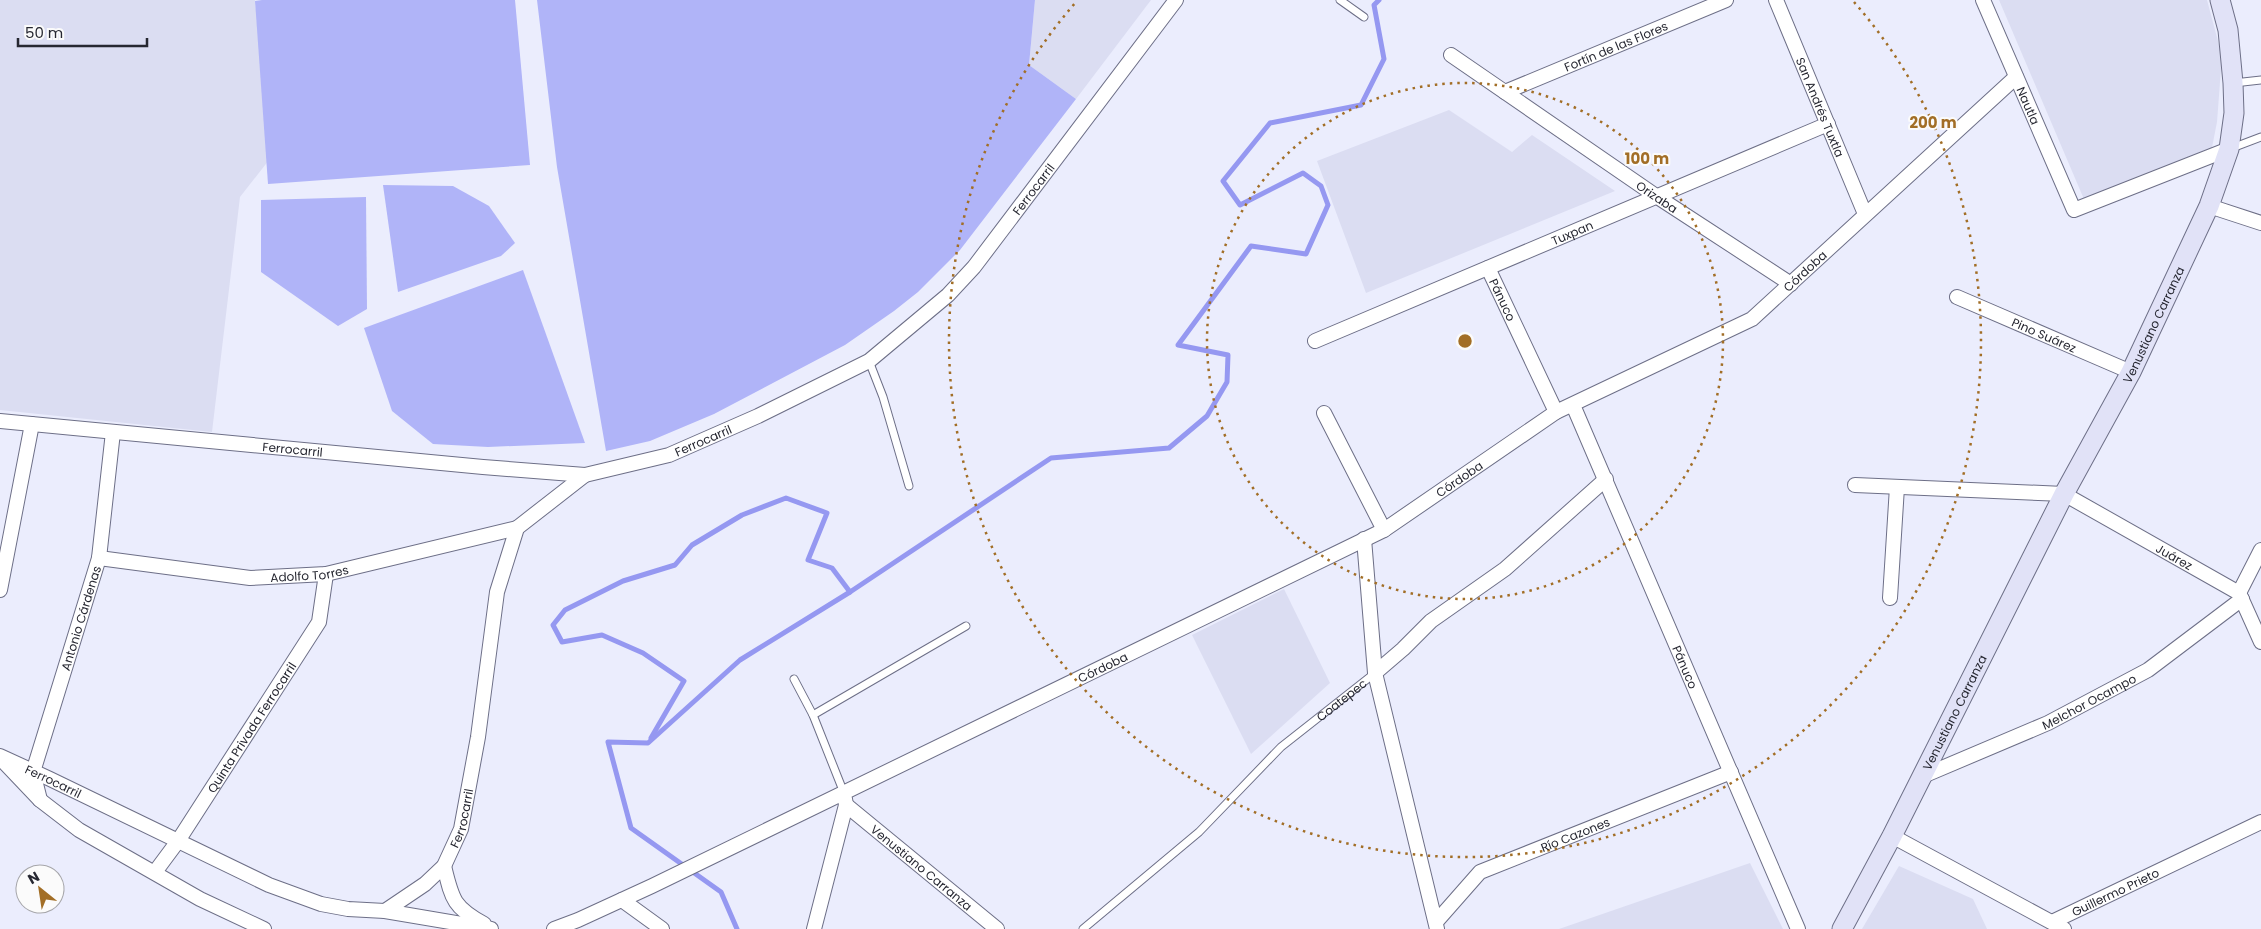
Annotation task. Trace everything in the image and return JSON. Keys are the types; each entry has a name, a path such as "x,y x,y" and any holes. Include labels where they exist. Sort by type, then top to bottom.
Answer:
{"main road":[{"name":"Venustiano Carranza","path":"1842,929 1923,776 2064,494 2131,372 2209,206 2229,149 2234,113 2234,83 2228,30 2220,0"}],"street":[{"name":"Ferrocarril","path":"0,421 585,475 669,455 758,416 870,361 948,295 974,267 1176,0"},
{"name":"Fortín de las Flores","path":"1505,92 1726,0"},
{"name":"San Andrés Tuxtla","path":"1776,0 1865,214"},
{"name":"Nautla","path":"1983,0 2074,210 2229,149"},
{"name":"Orizaba","path":"1451,55 1656,196 1791,284"},
{"name":"Córdoba","path":"622,900 742,842 845,799 1384,530 1556,412 1752,319 2016,77"},
{"name":"Tuxpan","path":"1314,341 1828,124"},
{"path":"2209,206 2261,223"},
{"name":"Pánuco","path":"1488,268 1556,412"},
{"name":"Pino Suárez","path":"1957,297 2131,372"},
{"name":"Pánuco","path":"1573,405 1798,929"},
{"path":"1324,413 1384,530"},
{"path":"0,590 32,424"},
{"name":"Antonio Cárdenas","path":"33,772 99,558 113,432"},
{"name":"Ferrocarril","path":"385,911 425,884 444,866 461,828 478,737 496,592 517,528 585,475"},
{"name":"Coatepec","path":"1375,673 1431,621 1505,569 1606,479"},
{"path":"1855,485 2064,494"},
{"path":"1890,598 1897,487"},
{"name":"Juárez","path":"2064,494 2240,596"},
{"name":"Adolfo Torres","path":"99,558 250,578 326,574 517,528"},
{"path":"1364,539 1375,673 1437,925"},
{"path":"2261,550 2240,596 2261,642"},
{"name":"Quinta Privada Ferrocarril","path":"155,872 178,841 319,622 326,574"},
{"name":"Melchor Ocampo","path":"1923,776 2048,723 2148,670 2240,596"},
{"name":"Ferrocarril","path":"0,757 269,885 321,904 348,909 385,911 492,929"},
{"name":"Ferrocarril","path":"0,757 40,800 79,830 155,872 200,900 264,929"},
{"path":"33,772 40,800"},
{"name":"Río Cazones","path":"1437,925 1480,872 1731,772"},
{"path":"814,929 845,799"},
{"name":"Venustiano Carranza","path":"845,799 997,929"},
{"name":"Guillermo Prieto","path":"1892,836 2058,926 2261,822"},
{"name":"Ferrocarril","path":"444,866 451,896 464,913 492,929"},
{"path":"554,929 581,925 622,900 662,929"}],"lane":[{"path":"1340,0 1364,17"},
{"path":"2234,83 2261,80"},
{"path":"2229,149 2261,137"},
{"path":"870,361 883,397 909,486"},
{"path":"813,715 966,626"},
{"name":"Coatepec","path":"1083,929 1198,832 1281,748 1375,673"},
{"path":"794,679 813,715 845,799"}],"shaded area":[{"path":"0,0 255,0 269,160 240,197 212,432 0,410"},
{"path":"515,0 530,165 268,184 255,1"},
{"path":"537,0 1035,0 1029,65 1076,99 960,250 918,292 894,311 845,345 714,414 650,441 606,451 557,167"},
{"path":"1035,0 1151,0 1076,99 1029,65"},
{"path":"1999,0 2207,0 2222,56 2217,122 2209,163 2089,211"},
{"path":"1449,110 1512,152 1532,135 1615,191 1366,293 1317,161"},
{"path":"383,185 453,186 489,206 515,243 501,256 398,292"},
{"path":"366,197 367,309 338,326 261,272 261,200"},
{"path":"523,270 585,443 488,447 433,444 392,411 364,328"},
{"path":"1284,589 1330,683 1251,754 1192,635"},
{"path":"1750,863 1783,929 1559,929"},
{"path":"1899,866 1973,899 1987,929 1862,929"}],"waterway":[{"path":"737,929 721,892 631,828 608,742 648,743 740,660 850,592 1051,458 1169,448 1207,416 1227,382 1228,355 1178,345 1251,246 1306,254 1328,205 1321,186 1303,173 1240,205 1223,181 1270,123 1361,105 1384,59 1374,5 1379,0"},
{"path":"651,738 684,681 643,653 602,635 562,642 553,625 565,610 623,581 675,565 692,545 742,515 786,498 827,513 808,560 832,568 850,592"}]}
